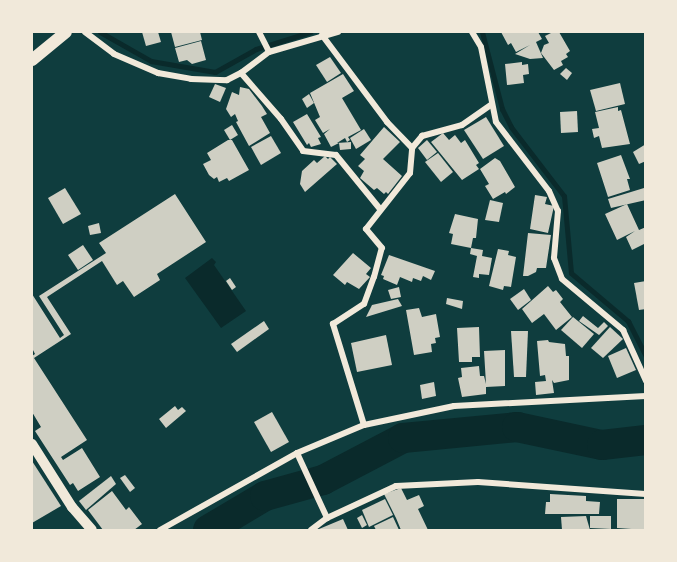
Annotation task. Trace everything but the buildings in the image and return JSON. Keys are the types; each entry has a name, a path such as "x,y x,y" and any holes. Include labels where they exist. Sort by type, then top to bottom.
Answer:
{"main road":[{"path":"32,60 66,32"}],"street":[{"path":"85,32 114,54 158,73 191,79 227,80 241,73 269,52 338,32"},
{"path":"259,32 269,52"},
{"path":"472,32 481,47 496,122 549,191 558,211 554,258 562,279 623,330 645,381"},
{"path":"322,35 387,122 412,148"},
{"path":"241,73 281,119 303,151 336,155 380,209"},
{"path":"364,425 333,324 364,304 382,248 366,229 410,173 412,148 422,136 462,125 491,105"},
{"path":"160,531 297,453 364,425 454,406 645,396"},
{"path":"32,444 72,507 92,531"},
{"path":"297,453 327,518"},
{"path":"312,530 327,518 396,486 478,482 645,494"}],"water":[{"path":"212,258 216,262 214,265 246,311 221,328 185,278"}],"waterway":[{"path":"100,32 151,61 215,72 256,49 310,32"},
{"path":"482,32 502,109 511,127 564,196 571,273 628,321 646,356"},
{"path":"208,530 265,496 323,480 403,438 517,427 602,445 646,440"}]}
